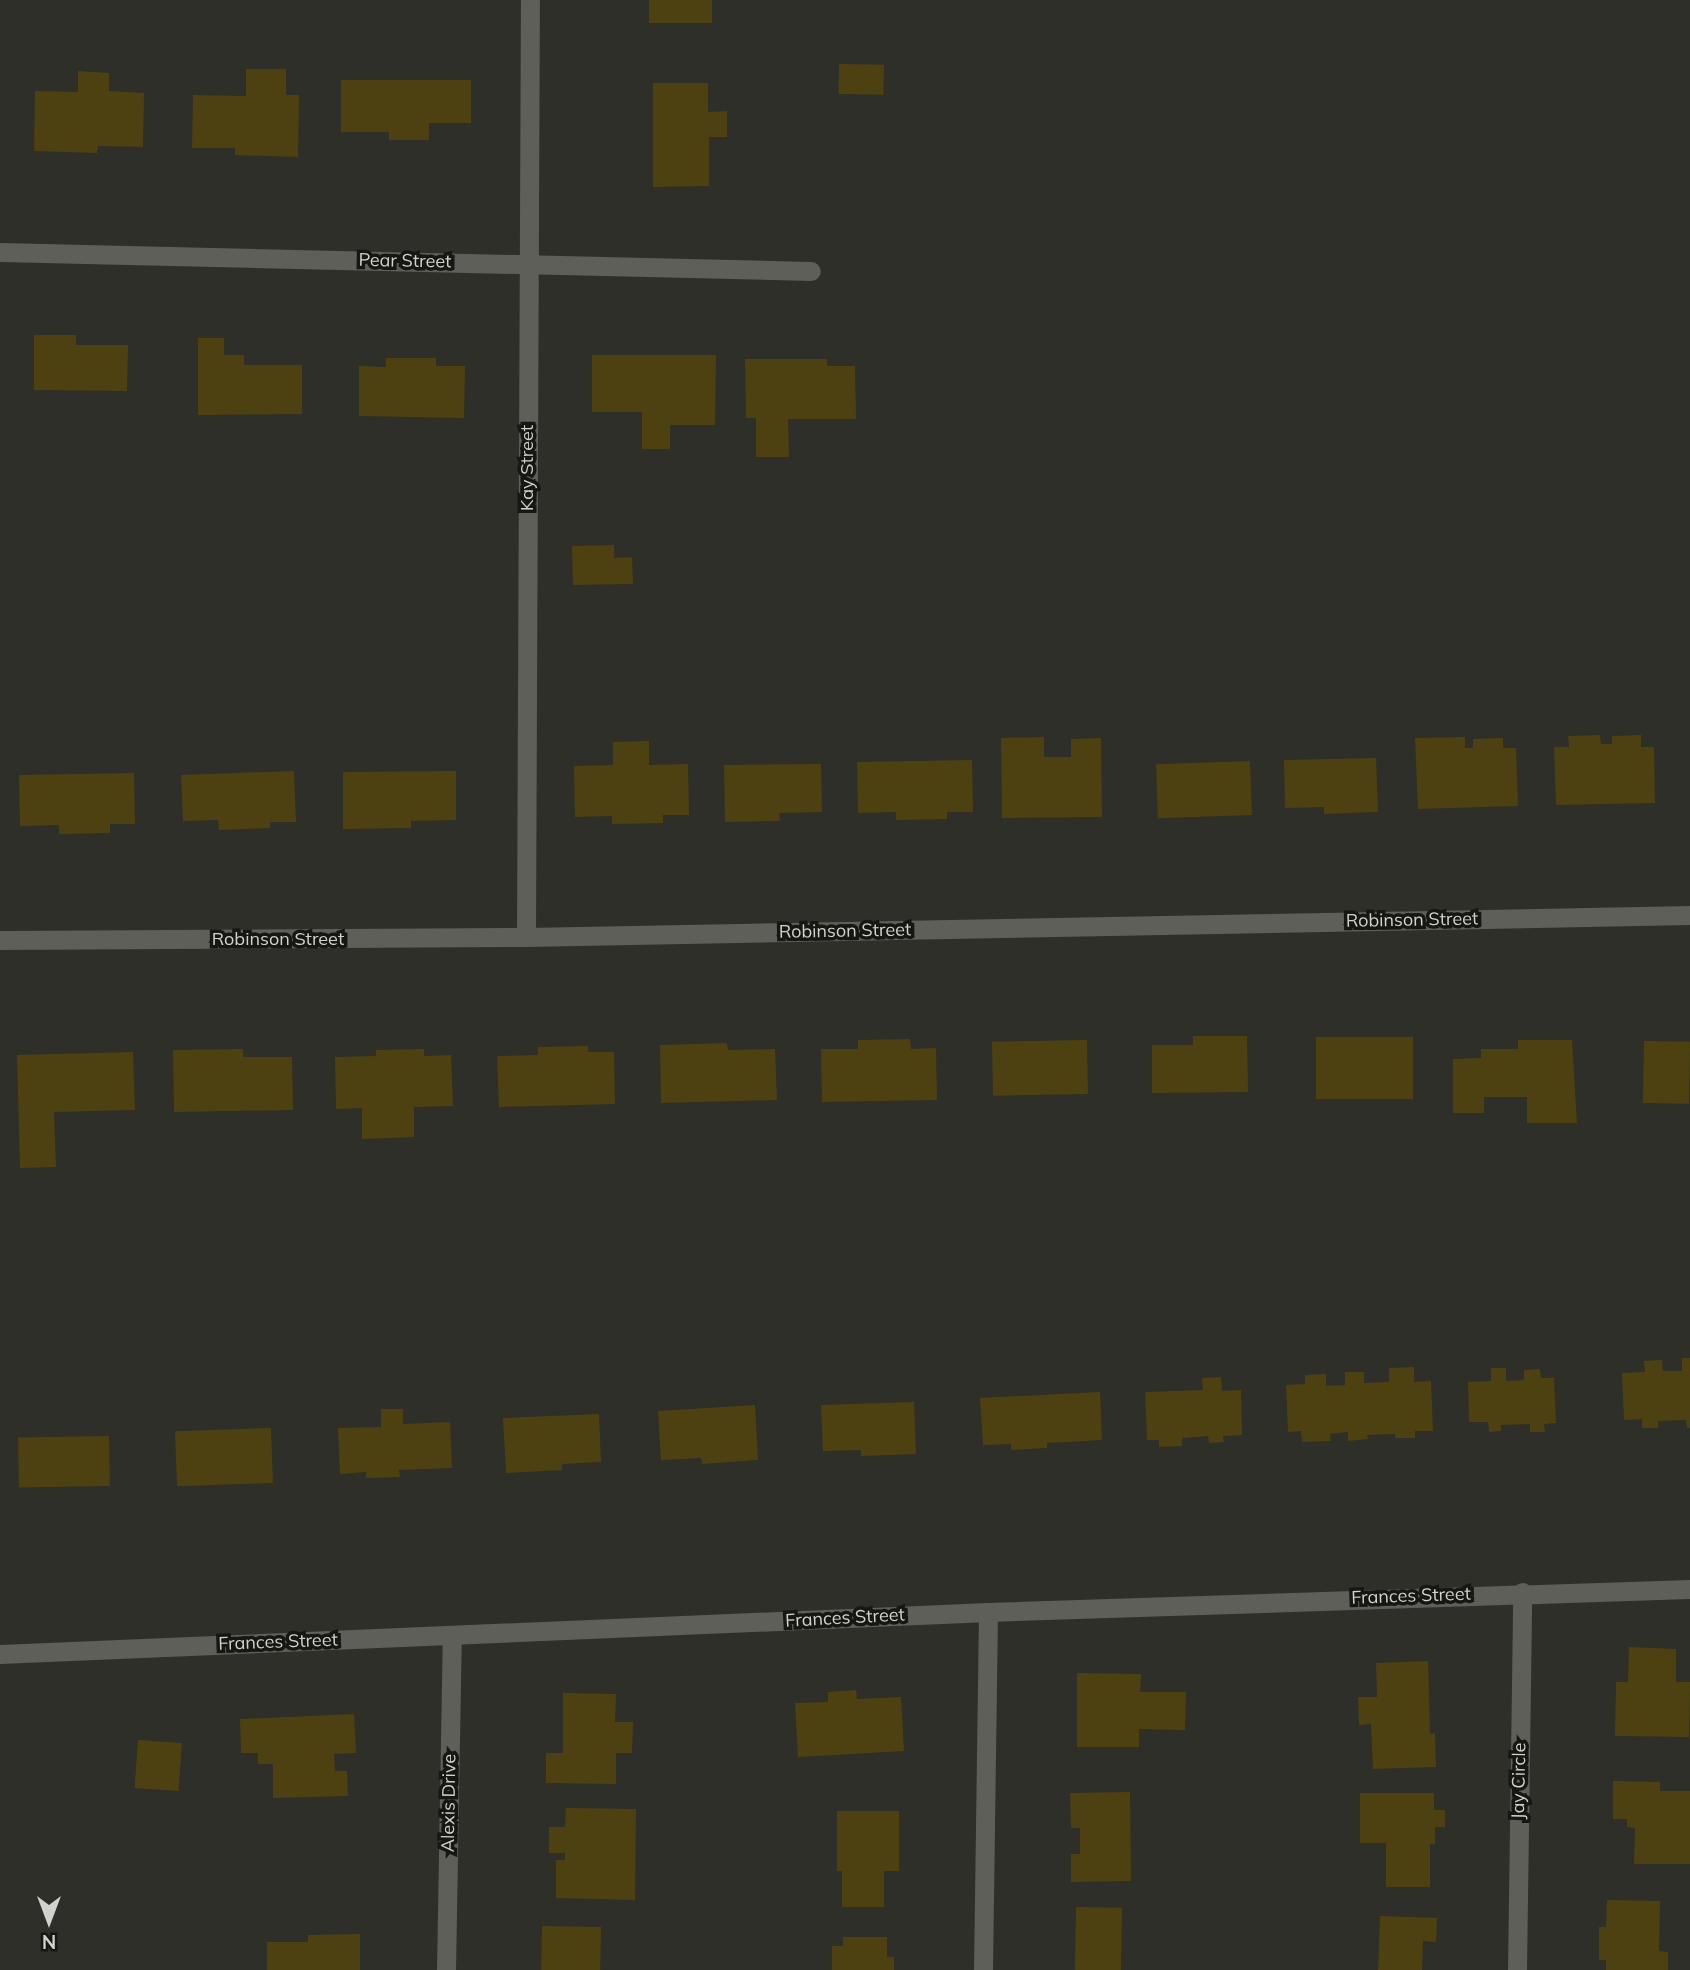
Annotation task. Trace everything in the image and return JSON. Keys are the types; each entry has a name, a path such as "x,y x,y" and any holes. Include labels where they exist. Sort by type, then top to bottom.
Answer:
{"street":[{"name":"Kay Street","path":"526,937 530,0"},
{"name":"Pear Street","path":"0,252 811,271"},
{"name":"Robinson Street","path":"0,940 526,937 1690,915"},
{"name":"Frances Street","path":"0,1654 988,1612 1522,1592 1690,1589"},
{"name":"Jay Circle","path":"1517,1970 1522,1592"},
{"path":"983,1970 988,1612"},
{"name":"Alexis Drive","path":"446,1970 452,1635"}],"building":[{"path":"649,0 712,0 712,23 649,23"},
{"path":"839,64 884,65 883,95 838,94"},
{"path":"246,69 286,69 286,95 299,95 298,157 235,155 235,148 192,148 193,95 246,96"},
{"path":"78,71 109,73 109,91 144,93 143,147 98,146 97,153 34,151 35,91 78,92"},
{"path":"341,80 471,80 471,123 429,123 429,140 389,140 389,132 341,132"},
{"path":"653,83 708,83 708,112 727,111 727,137 709,137 709,186 653,187"},
{"path":"34,335 76,335 76,345 128,345 127,391 34,390"},
{"path":"198,338 224,338 224,355 244,355 244,365 302,365 302,414 198,415"},
{"path":"592,355 716,355 715,425 670,425 670,449 642,449 642,412 592,412"},
{"path":"386,358 436,358 436,366 465,366 464,418 359,416 359,366 386,367"},
{"path":"745,359 827,359 827,366 855,366 856,419 788,419 789,457 756,457 756,418 746,418"},
{"path":"614,545 614,558 632,557 633,584 573,585 572,546"},
{"path":"1600,735 1601,744 1612,744 1612,736 1641,735 1641,747 1654,747 1655,803 1556,805 1554,747 1569,747 1568,736"},
{"path":"1044,737 1044,757 1071,757 1071,739 1101,738 1102,817 1002,818 1001,738"},
{"path":"1465,737 1465,748 1473,748 1473,739 1503,738 1503,748 1516,748 1518,806 1418,809 1415,738"},
{"path":"649,741 649,765 688,764 689,815 663,815 663,823 612,824 612,816 575,817 574,766 613,765 613,742"},
{"path":"1376,758 1378,812 1324,814 1324,807 1285,808 1284,760"},
{"path":"972,760 973,812 947,812 947,819 896,820 896,812 858,813 857,762"},
{"path":"1250,761 1252,815 1158,818 1156,764"},
{"path":"821,764 822,812 779,813 780,821 725,822 724,765"},
{"path":"294,771 296,822 270,822 270,828 219,830 218,820 183,821 181,775"},
{"path":"456,771 456,820 411,821 411,828 343,829 343,772"},
{"path":"134,773 135,824 110,824 110,833 59,834 59,825 20,826 19,775"},
{"path":"1193,1036 1247,1036 1248,1092 1152,1093 1152,1045 1193,1045"},
{"path":"1316,1037 1413,1037 1413,1099 1316,1099"},
{"path":"910,1039 911,1049 936,1048 937,1100 822,1102 821,1049 858,1049 858,1040"},
{"path":"1087,1040 1088,1094 993,1096 992,1042"},
{"path":"1518,1040 1572,1040 1577,1123 1527,1123 1527,1097 1484,1097 1484,1113 1453,1113 1453,1059 1481,1058 1481,1049 1518,1049"},
{"path":"1644,1041 1690,1042 1689,1104 1643,1103"},
{"path":"727,1043 728,1050 775,1049 777,1100 661,1103 660,1045"},
{"path":"588,1046 588,1052 614,1052 615,1104 499,1107 497,1056 538,1055 538,1047"},
{"path":"243,1049 243,1057 292,1057 293,1110 174,1112 173,1050"},
{"path":"424,1049 424,1056 451,1055 453,1106 414,1107 414,1137 362,1139 362,1108 336,1109 335,1057 376,1056 376,1050"},
{"path":"133,1052 135,1110 54,1112 56,1167 20,1168 17,1055"},
{"path":"1682,1358 1690,1358 1690,1428 1687,1428 1686,1420 1658,1421 1658,1428 1642,1428 1642,1419 1624,1420 1622,1373 1645,1372 1644,1361 1662,1360 1663,1371 1682,1371"},
{"path":"1414,1367 1414,1382 1431,1381 1433,1431 1415,1431 1415,1438 1395,1438 1395,1434 1367,1435 1368,1439 1348,1441 1348,1432 1330,1434 1331,1441 1302,1442 1301,1431 1288,1432 1286,1385 1305,1384 1305,1375 1326,1374 1326,1386 1345,1385 1345,1372 1364,1372 1364,1383 1389,1382 1389,1368"},
{"path":"1491,1368 1506,1368 1506,1381 1524,1380 1524,1370 1540,1369 1541,1378 1554,1378 1556,1423 1544,1424 1545,1432 1530,1432 1530,1424 1501,1425 1501,1431 1489,1432 1488,1422 1469,1422 1468,1382 1491,1381"},
{"path":"1221,1377 1222,1391 1241,1390 1242,1435 1223,1436 1224,1442 1209,1443 1208,1436 1182,1438 1182,1446 1159,1447 1159,1440 1147,1440 1145,1392 1203,1390 1202,1378"},
{"path":"1100,1392 1102,1440 1047,1443 1047,1448 1011,1450 1011,1444 983,1445 980,1398"},
{"path":"914,1402 916,1454 861,1456 861,1450 823,1451 821,1405"},
{"path":"755,1405 758,1460 702,1464 701,1458 661,1460 658,1411"},
{"path":"381,1409 403,1409 403,1424 450,1422 452,1468 399,1470 400,1477 366,1478 366,1472 340,1474 338,1428 381,1427"},
{"path":"599,1414 601,1462 562,1464 562,1470 506,1473 503,1418"},
{"path":"271,1428 273,1483 177,1486 175,1431"},
{"path":"109,1436 110,1486 19,1488 18,1438"},
{"path":"1629,1647 1676,1649 1676,1682 1690,1682 1689,1737 1615,1736 1616,1682 1628,1682"},
{"path":"1428,1661 1430,1734 1435,1733 1436,1767 1373,1769 1371,1724 1359,1725 1358,1697 1377,1697 1376,1663"},
{"path":"1077,1673 1141,1674 1140,1692 1186,1692 1185,1730 1139,1729 1139,1747 1077,1747"},
{"path":"856,1690 857,1699 901,1697 904,1751 798,1757 795,1703 828,1702 828,1692"},
{"path":"563,1693 616,1694 615,1722 633,1722 632,1753 616,1753 616,1784 546,1783 546,1753 563,1753"},
{"path":"354,1714 356,1753 334,1754 335,1771 347,1771 348,1796 273,1798 273,1764 258,1764 258,1753 241,1753 240,1719"},
{"path":"138,1740 182,1743 179,1791 135,1788"},
{"path":"1613,1781 1660,1782 1660,1791 1690,1791 1690,1864 1634,1864 1635,1828 1627,1827 1627,1819 1613,1819"},
{"path":"1130,1792 1131,1881 1071,1882 1071,1854 1080,1854 1080,1828 1071,1828 1070,1793"},
{"path":"1360,1793 1434,1793 1434,1810 1445,1810 1445,1827 1435,1827 1435,1844 1430,1844 1430,1887 1386,1887 1386,1843 1360,1843"},
{"path":"566,1808 636,1809 635,1900 556,1898 556,1860 565,1860 565,1853 549,1853 549,1827 565,1827"},
{"path":"837,1811 899,1811 899,1871 884,1871 884,1907 842,1907 842,1871 837,1871"},
{"path":"1607,1900 1660,1901 1659,1951 1668,1952 1668,1970 1606,1970 1606,1960 1599,1960 1599,1927 1606,1927"},
{"path":"1076,1907 1122,1908 1121,1970 1075,1970"},
{"path":"1380,1916 1437,1918 1436,1942 1423,1941 1422,1970 1378,1970"},
{"path":"542,1926 601,1927 600,1970 541,1970"},
{"path":"360,1934 360,1970 267,1970 267,1942 308,1942 308,1935"},
{"path":"843,1937 887,1937 887,1957 894,1957 894,1970 832,1970 832,1946 843,1946"}]}
